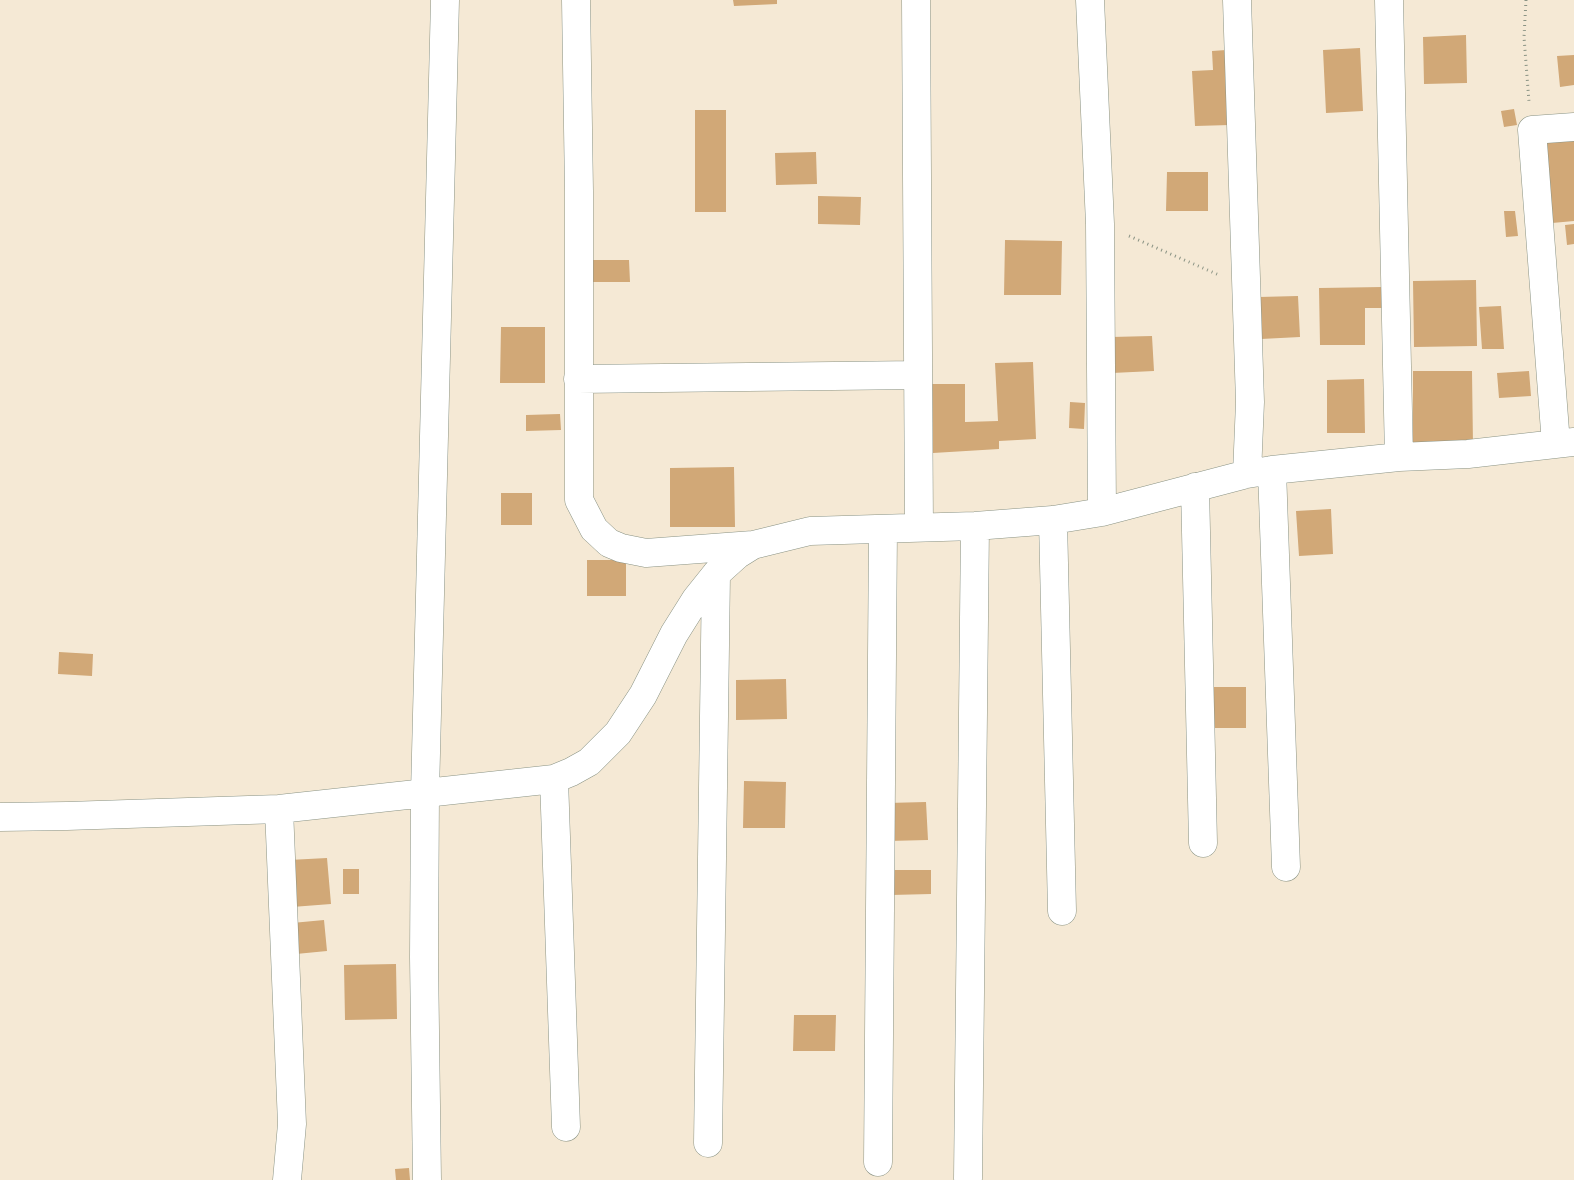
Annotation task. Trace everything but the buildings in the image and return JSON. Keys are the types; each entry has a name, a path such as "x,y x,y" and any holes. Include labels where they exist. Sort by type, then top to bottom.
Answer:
{"street":[{"path":"427,1180 424,957 425,793 445,0"},
{"path":"576,0 579,190 578,500 594,529 609,543 621,548 646,553 753,545 810,531 919,526 975,526 1053,520 1102,512 1259,472 1399,457 1468,454 1565,443 1532,130 1574,127"},
{"path":"916,0 919,526"},
{"path":"1090,0 1100,224 1102,512"},
{"path":"1237,0 1250,402 1259,472 1286,866"},
{"path":"1388,0 1399,457"},
{"path":"578,379 918,376"},
{"path":"1195,488 1203,843"},
{"path":"1053,520 1062,911"},
{"path":"968,1178 975,526"},
{"path":"878,1162 884,529"},
{"path":"0,816 67,816 279,809 554,779 589,762 618,733 643,695 687,613 716,574 737,555 753,545"},
{"path":"708,1143 716,574"},
{"path":"554,779 566,1127"},
{"path":"279,809 292,1124 287,1180"}],"path":[{"path":"1526,0 1524,37 1532,130"},
{"path":"1100,224 1246,287"}]}
